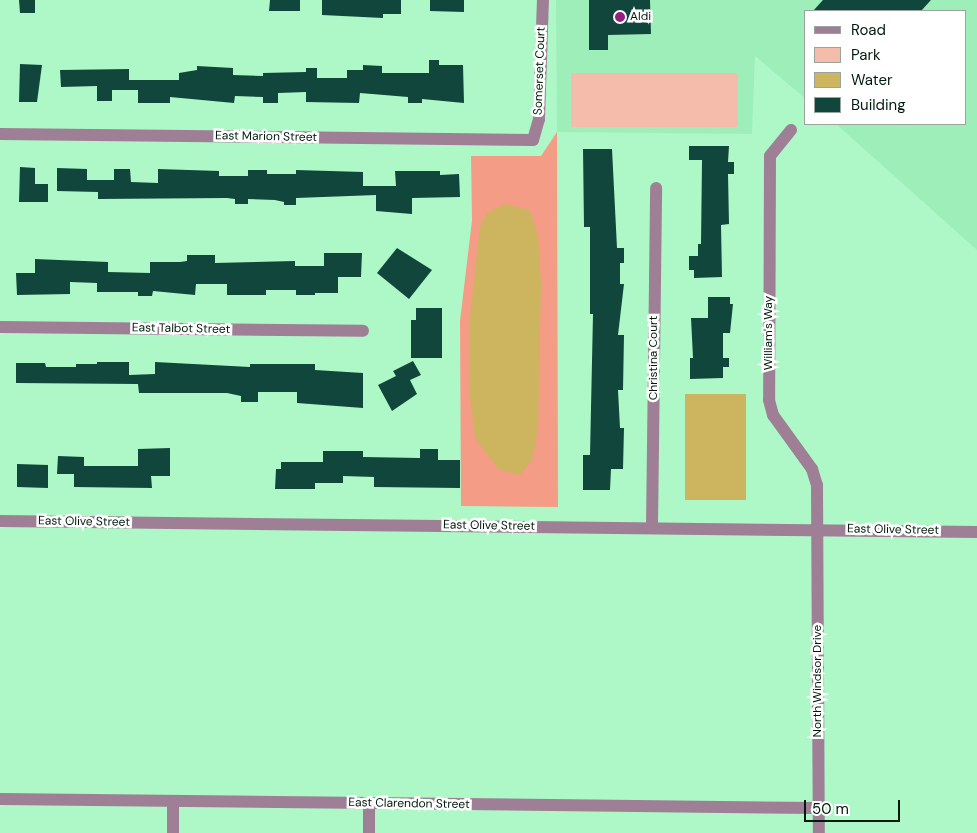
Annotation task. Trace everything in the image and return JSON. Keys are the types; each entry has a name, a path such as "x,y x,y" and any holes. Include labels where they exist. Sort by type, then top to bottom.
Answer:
{"street":[{"name":"Somerset Court","path":"533,140 539,119 543,0"},
{"name":"William's Way","path":"791,130 770,156 769,400 782,430 812,469 817,485 818,529"},
{"name":"East Marion Street","path":"0,134 533,140"},
{"name":"Christina Court","path":"652,527 656,188"},
{"name":"East Talbot Street","path":"0,327 363,332"},
{"name":"East Olive Street","path":"0,521 977,532"},
{"name":"North Windsor Drive","path":"818,529 818,833"},
{"name":"East Clarendon Street","path":"0,799 818,808"},
{"path":"173,802 173,833"},
{"path":"369,833 370,803"}],"shaded area":[{"path":"556,0 977,0 977,250 837,125 967,125 967,10 804,10 804,97 755,56 752,134 557,132"},
{"path":"557,132 558,507 461,506 460,321 472,220 471,156 541,156"}],"green space":[{"path":"571,73 738,73 738,127 571,127"}],"water":[{"path":"505,204 530,210 538,235 541,283 538,429 533,458 520,475 498,469 475,438 469,388 470,317 480,227 487,213"},
{"path":"685,394 746,394 746,500 685,500"}],"building":[{"path":"19,0 35,0 35,13 20,13"},
{"path":"270,0 300,0 300,11 269,11"},
{"path":"322,0 401,0 401,14 383,14 383,18 322,15"},
{"path":"430,0 464,0 464,12 430,11"},
{"name":"Aldi","path":"589,0 650,0 651,34 608,35 608,50 589,50"},
{"path":"823,0 931,0 922,10 814,10"},
{"path":"429,60 439,60 439,65 463,65 464,103 422,99 422,103 408,103 408,97 360,93 359,103 306,102 306,92 278,93 278,103 263,103 263,97 235,96 234,103 170,97 170,103 138,103 138,90 112,90 112,101 97,101 97,86 61,87 60,70 129,69 129,80 179,80 179,73 197,70 197,66 233,68 233,75 263,76 263,73 306,72 306,68 317,68 317,78 347,78 347,70 363,70 363,65 382,66 382,73 429,73"},
{"path":"20,64 42,65 37,102 19,102"},
{"path":"689,146 729,146 728,162 734,162 734,174 728,174 729,224 721,225 722,277 694,278 694,270 689,270 689,256 698,256 698,244 701,244 702,160 689,160"},
{"path":"583,149 612,149 617,248 624,248 624,263 620,263 620,284 624,284 618,335 624,335 623,390 618,390 620,428 624,428 623,469 611,469 610,490 583,490 583,455 590,455 593,314 590,314 590,227 584,227"},
{"path":"20,167 35,168 35,184 48,184 48,202 19,202"},
{"path":"57,168 87,169 87,180 114,180 114,169 130,169 131,182 158,183 158,169 219,171 219,176 248,176 248,170 267,170 267,174 296,174 296,170 363,172 363,186 396,186 395,171 440,171 440,175 459,174 460,197 412,198 412,214 376,211 376,195 296,198 296,205 284,205 284,202 275,200 248,199 248,204 235,204 235,199 227,198 98,199 98,192 57,191"},
{"path":"397,248 432,270 409,299 377,273"},
{"path":"324,253 362,253 361,277 338,277 338,293 315,293 315,295 296,295 296,290 266,290 266,295 227,295 227,284 196,284 195,295 153,291 152,296 138,296 138,292 97,292 97,283 70,282 70,294 17,295 16,273 35,273 35,259 108,262 108,272 150,273 150,262 187,261 187,255 215,255 215,263 295,261 295,266 324,266"},
{"path":"708,297 730,297 730,304 733,304 730,333 723,333 723,358 729,358 729,367 723,367 723,378 690,379 690,358 693,358 691,318 708,318"},
{"path":"416,308 442,308 442,358 411,358 411,320 416,320"},
{"path":"413,361 421,375 410,380 417,394 392,411 378,385 396,376 393,371"},
{"path":"97,362 129,362 129,375 155,374 155,362 250,367 250,364 315,364 315,370 363,373 363,408 297,403 297,392 258,392 258,402 241,402 241,396 227,393 139,393 138,384 16,383 16,363 45,363 46,367 76,367 76,364 97,364"},
{"path":"170,448 170,476 151,476 152,488 74,487 74,474 57,474 58,456 84,457 84,466 138,466 138,449"},
{"path":"420,449 438,449 438,460 460,460 460,488 374,487 374,477 343,476 343,483 315,483 315,489 275,489 276,469 281,469 281,462 323,462 323,451 363,451 363,457 420,458"},
{"path":"17,464 48,465 48,488 17,487"}],"place":[{"name":"Aldi","path":"620,17"}]}
